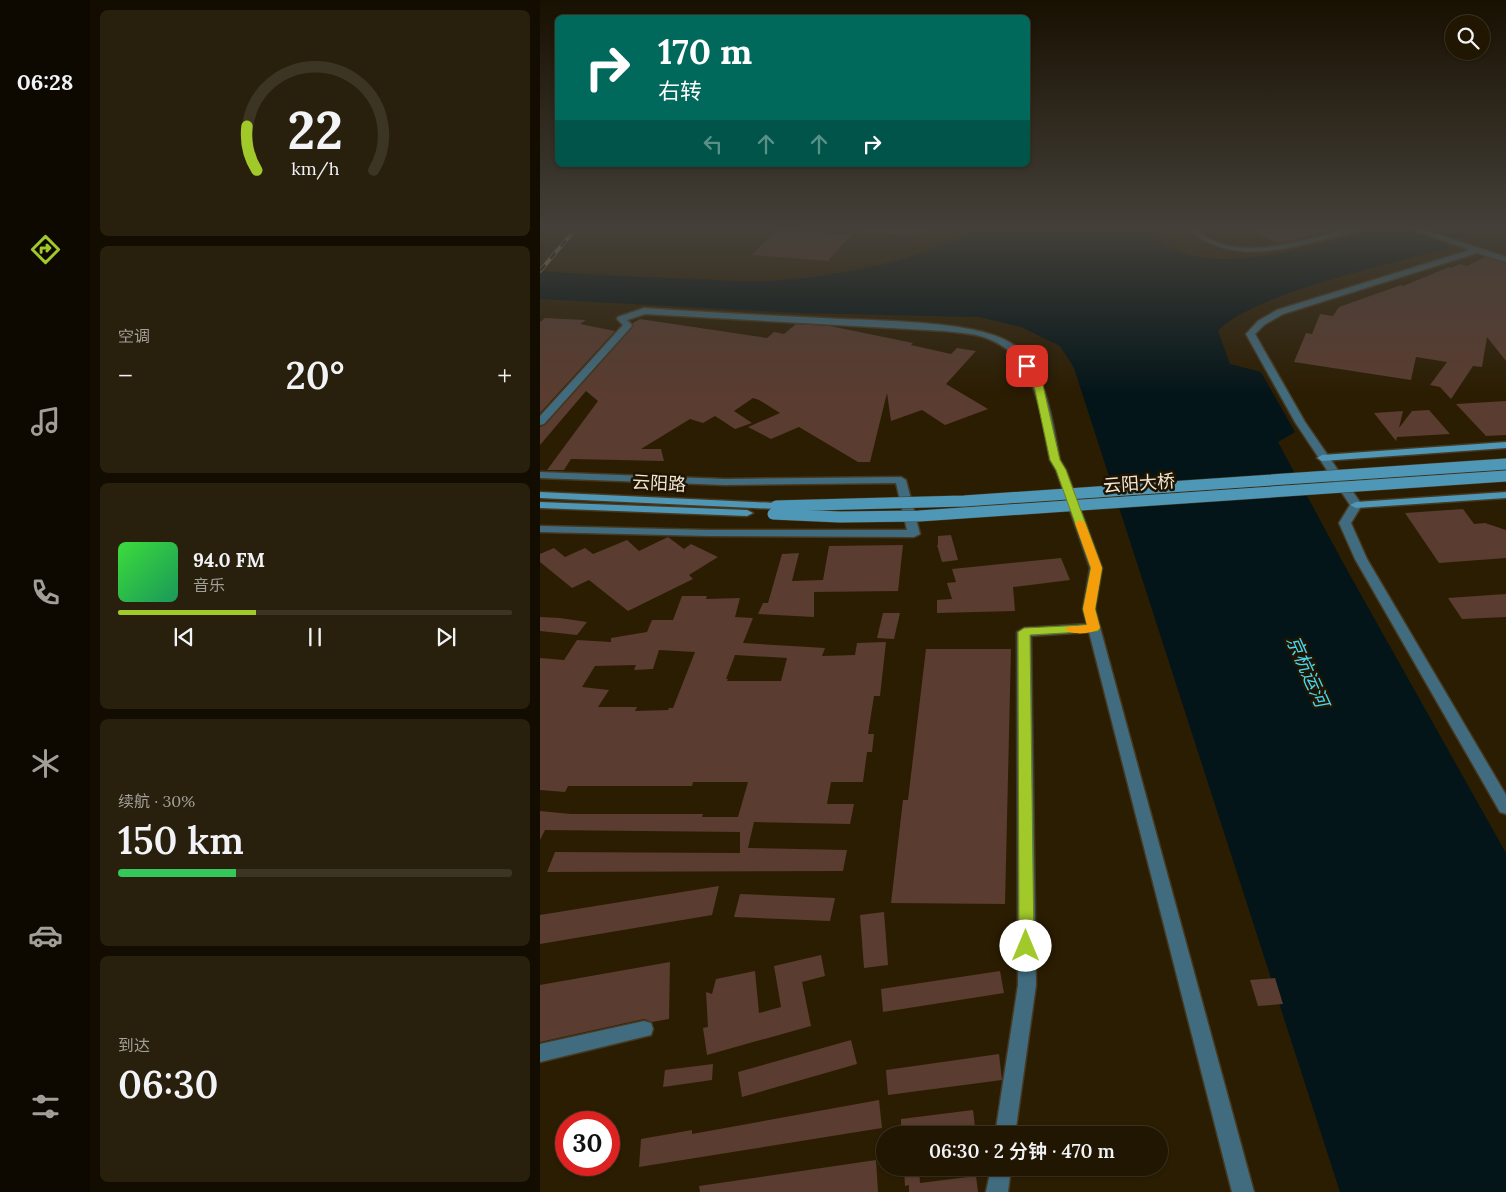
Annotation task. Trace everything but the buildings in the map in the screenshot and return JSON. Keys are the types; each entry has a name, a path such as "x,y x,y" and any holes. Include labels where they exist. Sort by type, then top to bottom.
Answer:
{"street":[{"path":"1356,506 1322,458 1267,367 1250,334 1261,323 1280,312 1377,282"},
{"path":"540,422 628,325 621,319 644,311 945,328 994,337 1017,350 1037,381 1055,460 1061,470 1096,568 1089,609 1244,1192"},
{"path":"1322,458 1506,445"},
{"name":"云阳大桥","path":"774,510 964,501 1506,464"},
{"path":"540,475 725,482 901,480 914,534 710,533 540,529"},
{"name":"云阳大桥","path":"774,510 840,517 919,516 1506,476"},
{"path":"1356,506 1506,495"},
{"name":"云阳路","path":"540,496 774,510"},
{"name":"云阳路","path":"540,505 774,510"},
{"path":"1356,506 1345,523 1361,559 1506,808"},
{"path":"1006,1126 1027,986 1024,632 1094,628"},
{"path":"540,1053 644,1029"},
{"path":"997,1192 999,1176"}],"water":[{"name":"京杭运河","path":"540,282 1323,282 1260,305 1234,318 1218,331 1230,364 1261,372 1295,432 1278,442 1346,568 1506,853 1506,1192 1340,1192 1074,368 1060,346 1021,327 979,317 801,313 540,299"}],"slow traffic":[{"path":"1071,629 1094,628 1089,609 1096,568 1080,523"}],"route":[{"path":"1026,946 1024,632 1094,628 1089,609 1096,568 1061,470 1055,460 1037,381 1027,366"}]}
